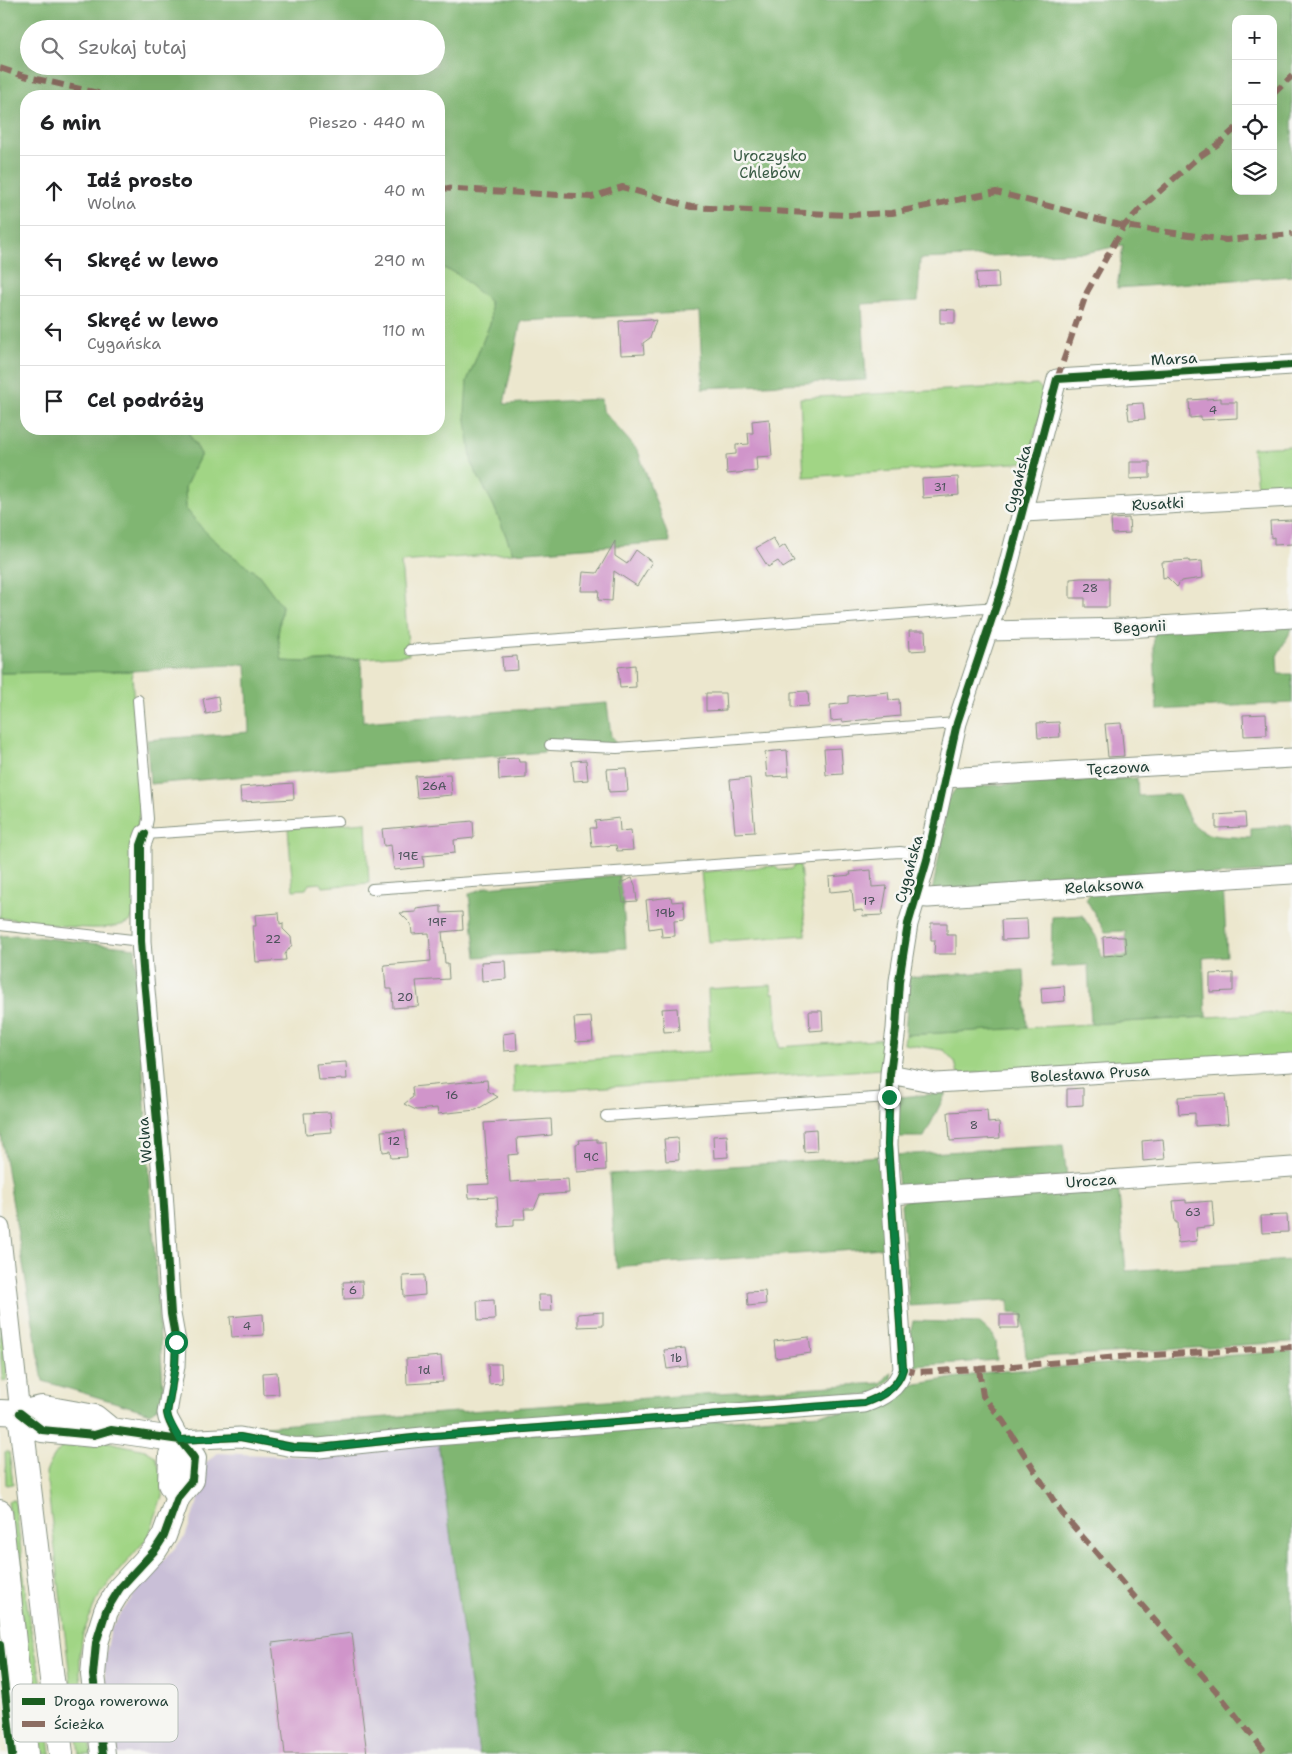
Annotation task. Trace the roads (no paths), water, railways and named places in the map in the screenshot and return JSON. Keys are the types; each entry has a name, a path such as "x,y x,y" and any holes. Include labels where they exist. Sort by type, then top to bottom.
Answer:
{"street":[{"name":"Marsa","path":"1057,379 1292,365"},
{"name":"Cygańska","path":"180,1440 240,1437 292,1447 319,1448 430,1436 864,1403 886,1393 899,1379 903,1369 888,1145 890,1074 896,1029 899,981 908,924 927,860 957,723 995,610 1024,512 1057,379"},
{"name":"Rusałki","path":"1024,512 1292,497"},
{"name":"Begonii","path":"988,631 1126,628 1292,618"},
{"name":"Tęczowa","path":"944,778 1292,758"},
{"name":"Wolna","path":"145,834 141,845 141,941 162,1176 171,1314 176,1342 175,1366 167,1413 180,1440"},
{"name":"Relaksowa","path":"916,897 928,898 1292,874"},
{"name":"Bolesława Prusa","path":"890,1074 936,1083 1292,1062"},
{"name":"Urocza","path":"891,1194 1292,1167"},
{"path":"0,1228 10,1413 51,1684"},
{"path":"10,1413 42,1408 95,1417 111,1430 180,1440 194,1458 192,1480 178,1497 170,1524 164,1536 155,1550 120,1588 106,1611 96,1643 95,1684"},
{"path":"0,1512 18,1684"}],"lane":[{"path":"410,650 974,609 995,610"},
{"name":"Wolna","path":"138,700 148,819 145,834"},
{"path":"550,745 617,748 957,723"},
{"path":"145,834 338,821"},
{"path":"372,889 900,852 920,855 927,860"},
{"path":"0,925 141,941"},
{"path":"606,1116 889,1097"}],"park label":[{"name":"Uroczysko Chlebów","path":"770,164"}]}
